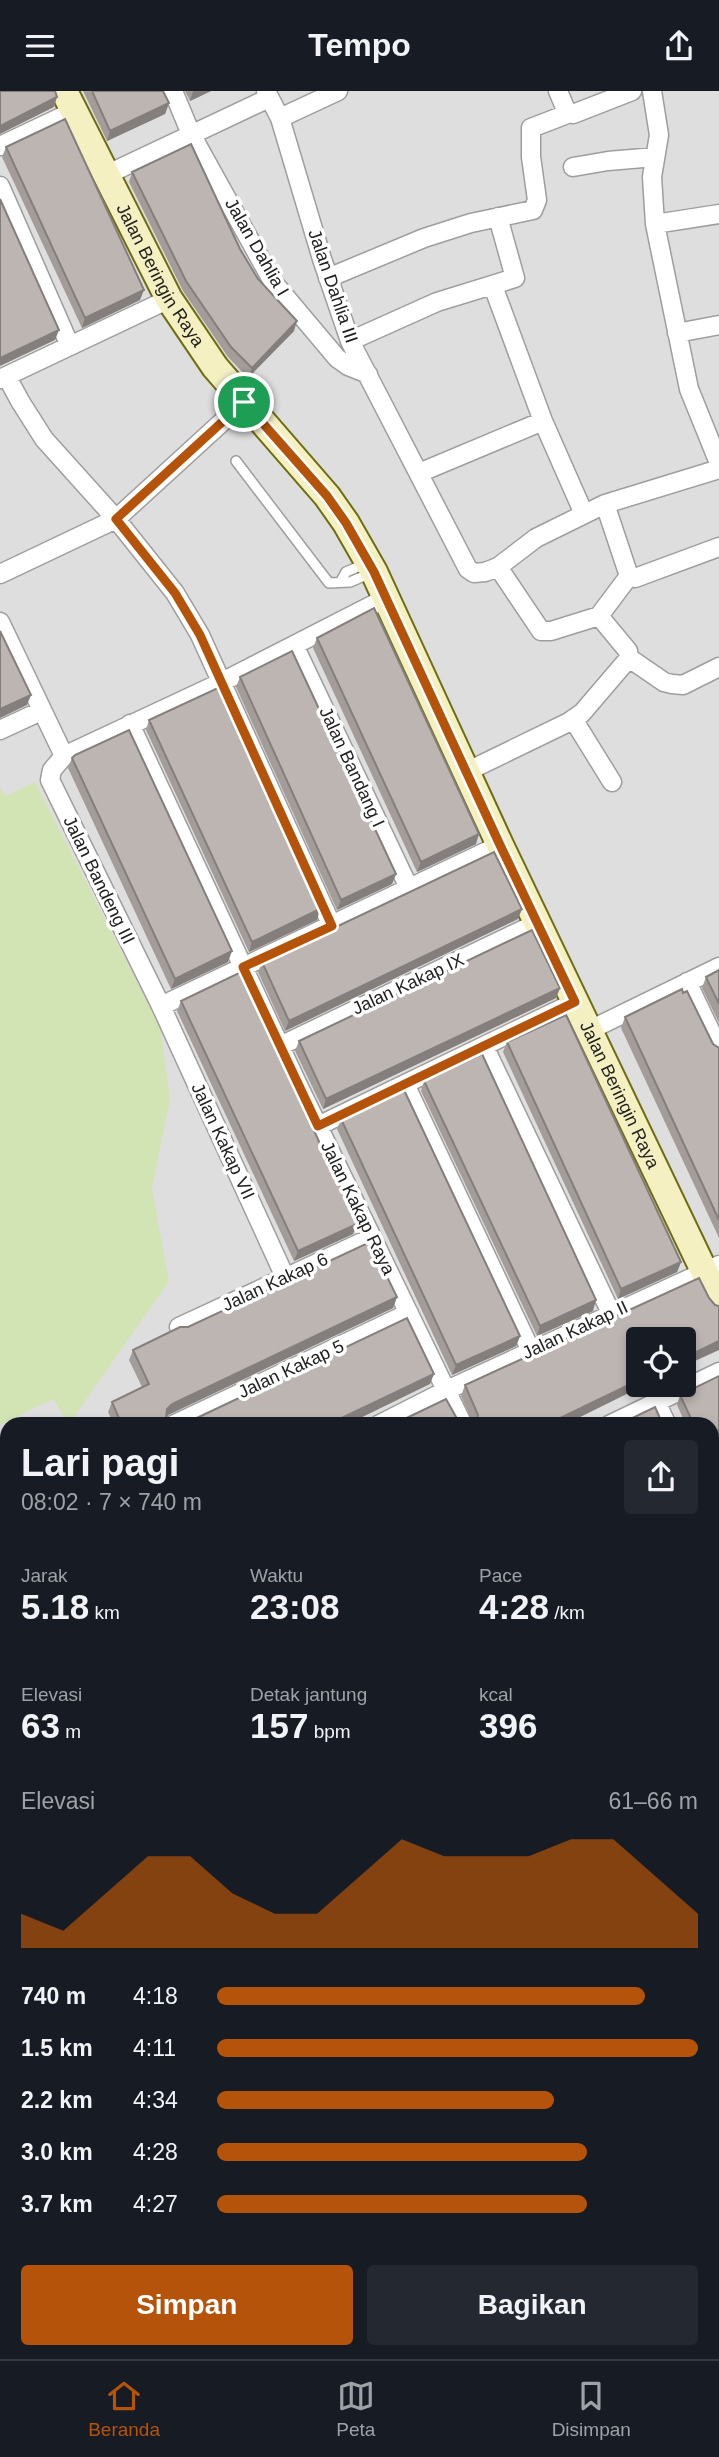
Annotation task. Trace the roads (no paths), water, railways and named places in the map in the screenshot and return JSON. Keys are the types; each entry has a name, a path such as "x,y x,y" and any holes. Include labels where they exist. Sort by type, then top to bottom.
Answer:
{"street":[{"name":"Jalan Dahlia I","path":"173,91 191,134 273,282 337,358 368,374"},
{"path":"280,118 338,91"},
{"path":"558,91 570,113"},
{"path":"328,278 424,238 533,210 537,200 531,157 531,128 632,91"},
{"path":"652,91 659,135 652,177 655,224 689,389 719,463"},
{"path":"106,175 267,94"},
{"name":"Jalan Dahlia III","path":"267,94 280,118 328,278 350,341 468,569 474,573 498,568"},
{"path":"0,146 69,101"},
{"name":"Jalan Beringin Raya","path":"69,101 169,299 215,367 327,496 371,567 575,1002 712,1268 719,1302"},
{"path":"573,167 655,157"},
{"path":"0,186 70,346"},
{"path":"655,224 719,214"},
{"path":"350,341 437,302 515,278 498,217"},
{"path":"492,286 543,421 584,514"},
{"path":"169,299 4,378 44,439 116,519 188,612 332,926"},
{"path":"677,333 719,325"},
{"path":"0,574 116,519 244,402"},
{"path":"419,473 543,421"},
{"path":"629,576 599,616 551,631 541,631 498,568 536,538 605,504 719,469"},
{"path":"605,504 629,576"},
{"path":"629,576 635,578 719,548"},
{"path":"2,632 64,756 220,683 386,598"},
{"path":"599,616 628,651 629,658 664,682 683,685 719,667"},
{"name":"Jalan Bandang I","path":"294,645 409,888"},
{"path":"466,772 582,713 629,658"},
{"path":"0,730 41,711"},
{"path":"573,719 612,782"},
{"name":"Jalan Kakap Raya","path":"130,725 318,1126 459,1417"},
{"name":"Jalan Bandeng III","path":"64,756 52,770 50,780 161,1006"},
{"path":"161,1006 500,845"},
{"name":"Jalan Kakap IX","path":"280,1046 537,923"},
{"path":"590,1030 719,967"},
{"path":"687,982 719,1049"},
{"path":"318,1126 575,1002"},
{"name":"Jalan Kakap VII","path":"161,1006 285,1277"},
{"path":"484,1046 611,1313"},
{"path":"404,1084 531,1351"},
{"name":"Jalan Kakap 6","path":"179,1327 372,1238"},
{"name":"Jalan Kakap II","path":"393,1417 712,1268"},
{"name":"Jalan Kakap 5","path":"190,1417 409,1313"},
{"path":"625,1417 719,1372"},
{"path":"656,1402 663,1417"}],"lane":[{"path":"236,461 329,583 349,582 371,567"}]}
